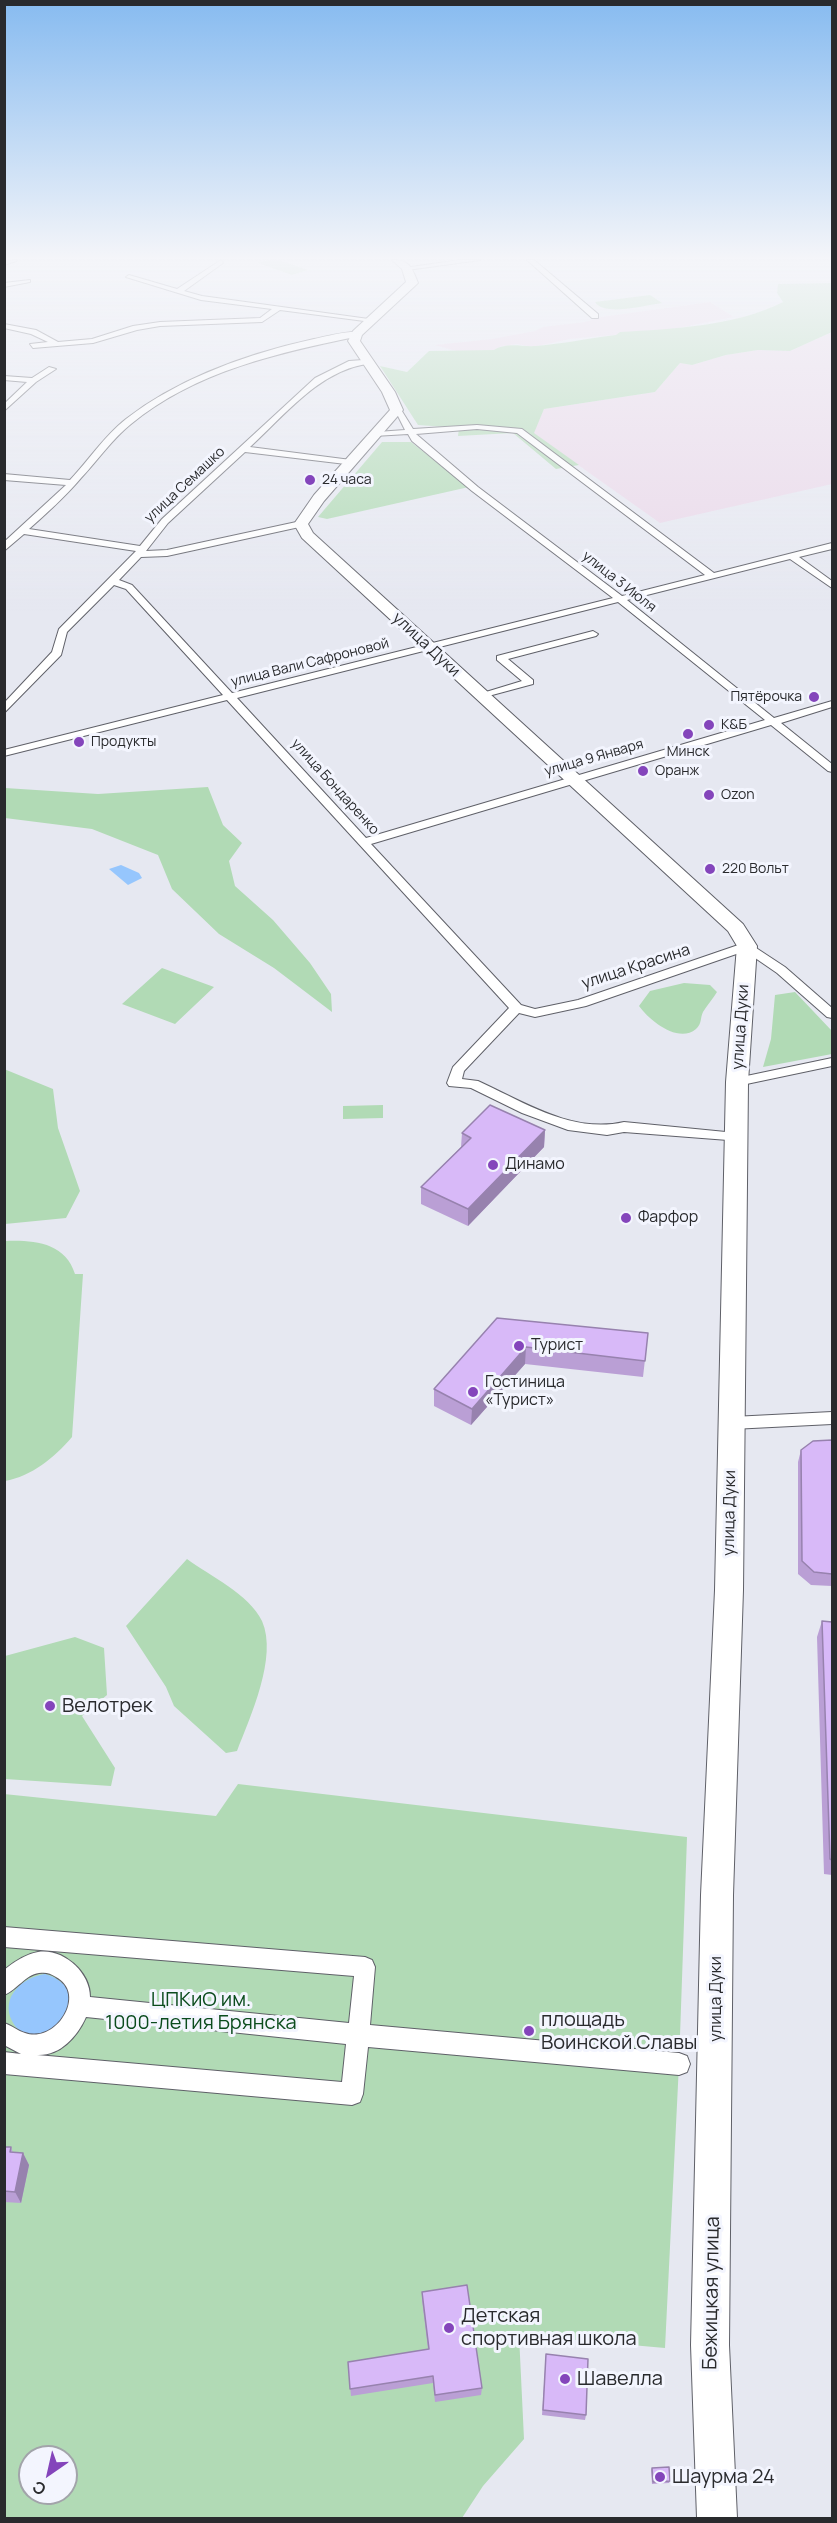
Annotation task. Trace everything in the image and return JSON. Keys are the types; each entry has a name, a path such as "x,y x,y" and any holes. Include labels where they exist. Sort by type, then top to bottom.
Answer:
{"main road":[{"path":"301,524 304,516 397,410 394,401 376,378"},
{"name":"улица Дуки","path":"301,524 307,534 481,696 736,928 747,946 737,1082 729,1599 717,1895 716,2067"},
{"name":"Бежицкая улица","path":"716,2067 710,2345 717,2518"}],"street":[{"path":"4,378 33,380"},
{"path":"4,409 37,378"},
{"path":"4,548 72,483 100,448 144,410 213,378"},
{"name":"улица Семашко","path":"4,710 57,653 62,631 141,551 165,521 323,378"},
{"name":"улица 3 Июля","path":"397,410 415,439 475,489 620,599 832,769"},
{"path":"376,434 410,430 487,427 525,434 713,576"},
{"path":"244,449 351,463"},
{"path":"4,477 72,483"},
{"path":"21,531 141,551 167,553 301,524"},
{"name":"улица Вали Сафроновой","path":"4,753 832,546"},
{"path":"792,556 832,585"},
{"name":"улица Бондаренко","path":"112,581 129,587 516,1008"},
{"path":"481,696 529,682 501,658 593,634"},
{"name":"улица 9 Января","path":"364,842 832,704"},
{"path":"747,946 781,970 832,1014"},
{"name":"улица Красина","path":"516,1008 535,1013 580,1003 747,946"},
{"path":"516,1008 459,1070 454,1083 473,1084 574,1127 611,1132 624,1127 736,1138"},
{"path":"737,1082 832,1062"},
{"path":"732,1423 832,1418"},
{"path":"4,1937 365,1967 352,2094 20,2058"},
{"path":"48,1962 52,1941"},
{"path":"4,1985 16,1972 32,1964 48,1962 63,1966 74,1976 80,1990 80,2006 74,2022 62,2036 20,2058"},
{"path":"80,2006 358,2035 680,2064"},
{"path":"4,2033 15,2042 20,2058"}],"shaded area":[{"path":"667,378 832,378 832,484 660,523 533,433 544,409 655,392"}],"green space":[{"path":"388,378 667,378 655,392 544,409 534,433 579,465 556,469 513,433 458,436 459,428 418,425"},
{"path":"382,442 411,442 469,487 327,519 318,517"},
{"path":"208,787 223,825 242,843 229,861 235,886 273,920 310,963 331,994 332,1012 274,968 219,934 172,889 158,855 92,829 5,818 5,788 98,794"},
{"path":"162,968 214,987 175,1024 122,1004"},
{"path":"684,983 710,985 717,992 703,1012 698,1027 689,1033 681,1034 664,1028 639,1006 650,991"},
{"path":"795,992 832,1031 832,1054 763,1067 771,1039 775,995"},
{"path":"4,1069 53,1089 58,1128 80,1191 66,1218 5,1224"},
{"path":"383,1105 383,1118 343,1119 343,1106"},
{"path":"5,1241 26,1241 47,1245 64,1255 75,1274 83,1274 72,1437 42,1465 15,1479 5,1481"},
{"path":"187,1559 248,1602 262,1621 266,1636 265,1669 255,1704 237,1751 226,1753 174,1706 166,1687 126,1626"},
{"name":"Велотрек","path":"75,1637 104,1648 107,1695 82,1716 115,1768 111,1786 5,1779 5,1656"},
{"name":"ЦПКиО им. 1000-летия Брянска","path":"238,1784 687,1837 665,2348 519,2335 524,2439 483,2486 462,2518 5,2518 4,1794 216,1816"}],"water":[{"path":"121,865 139,873 142,878 128,885 109,869"},
{"path":"45,1974 62,1983 69,1995 68,2009 49,2031 36,2035 23,2033 12,2021 9,2012 11,1996 29,1979"}],"building":[{"name":"Динамо","path":"490,1105 545,1130 468,1209 421,1187 471,1138 462,1133"},
{"path":"497,1318 648,1333 645,1361 526,1347 472,1409 434,1389"},
{"path":"832,1440 832,1574 814,1572 802,1561 801,1450 813,1441"},
{"path":"822,1621 832,1622 832,1860 830,1859"},
{"path":"4,2147 11,2147 10,2152 23,2153 15,2192 4,2191"},
{"name":"Детская спортивная школа","path":"467,2285 482,2388 435,2395 433,2376 350,2389 348,2362 429,2349 422,2292"},
{"name":"Шавелла","path":"546,2354 588,2359 586,2415 543,2410"},
{"name":"Шаурма 24","path":"669,2467 670,2481 653,2482 652,2468"}],"place":[{"name":"24 часа","path":"310,480"},
{"name":"Пятёрочка","path":"814,697"},
{"name":"К&Б","path":"709,725"},
{"name":"Минск","path":"688,734"},
{"name":"Продукты","path":"79,742"},
{"name":"Оранж","path":"643,771"},
{"name":"Ozon","path":"709,795"},
{"name":"220 Вольт","path":"710,869"},
{"name":"Динамо","path":"493,1165"},
{"name":"Фарфор","path":"626,1218"},
{"name":"Турист","path":"519,1346"},
{"name":"Гостиница «Турист»","path":"473,1392"},
{"name":"Велотрек","path":"50,1706"},
{"name":"площадь Воинской Славы","path":"529,2031"},
{"name":"Детская спортивная школа","path":"449,2328"},
{"name":"Шавелла","path":"565,2379"},
{"name":"Шаурма 24","path":"660,2477"}]}
